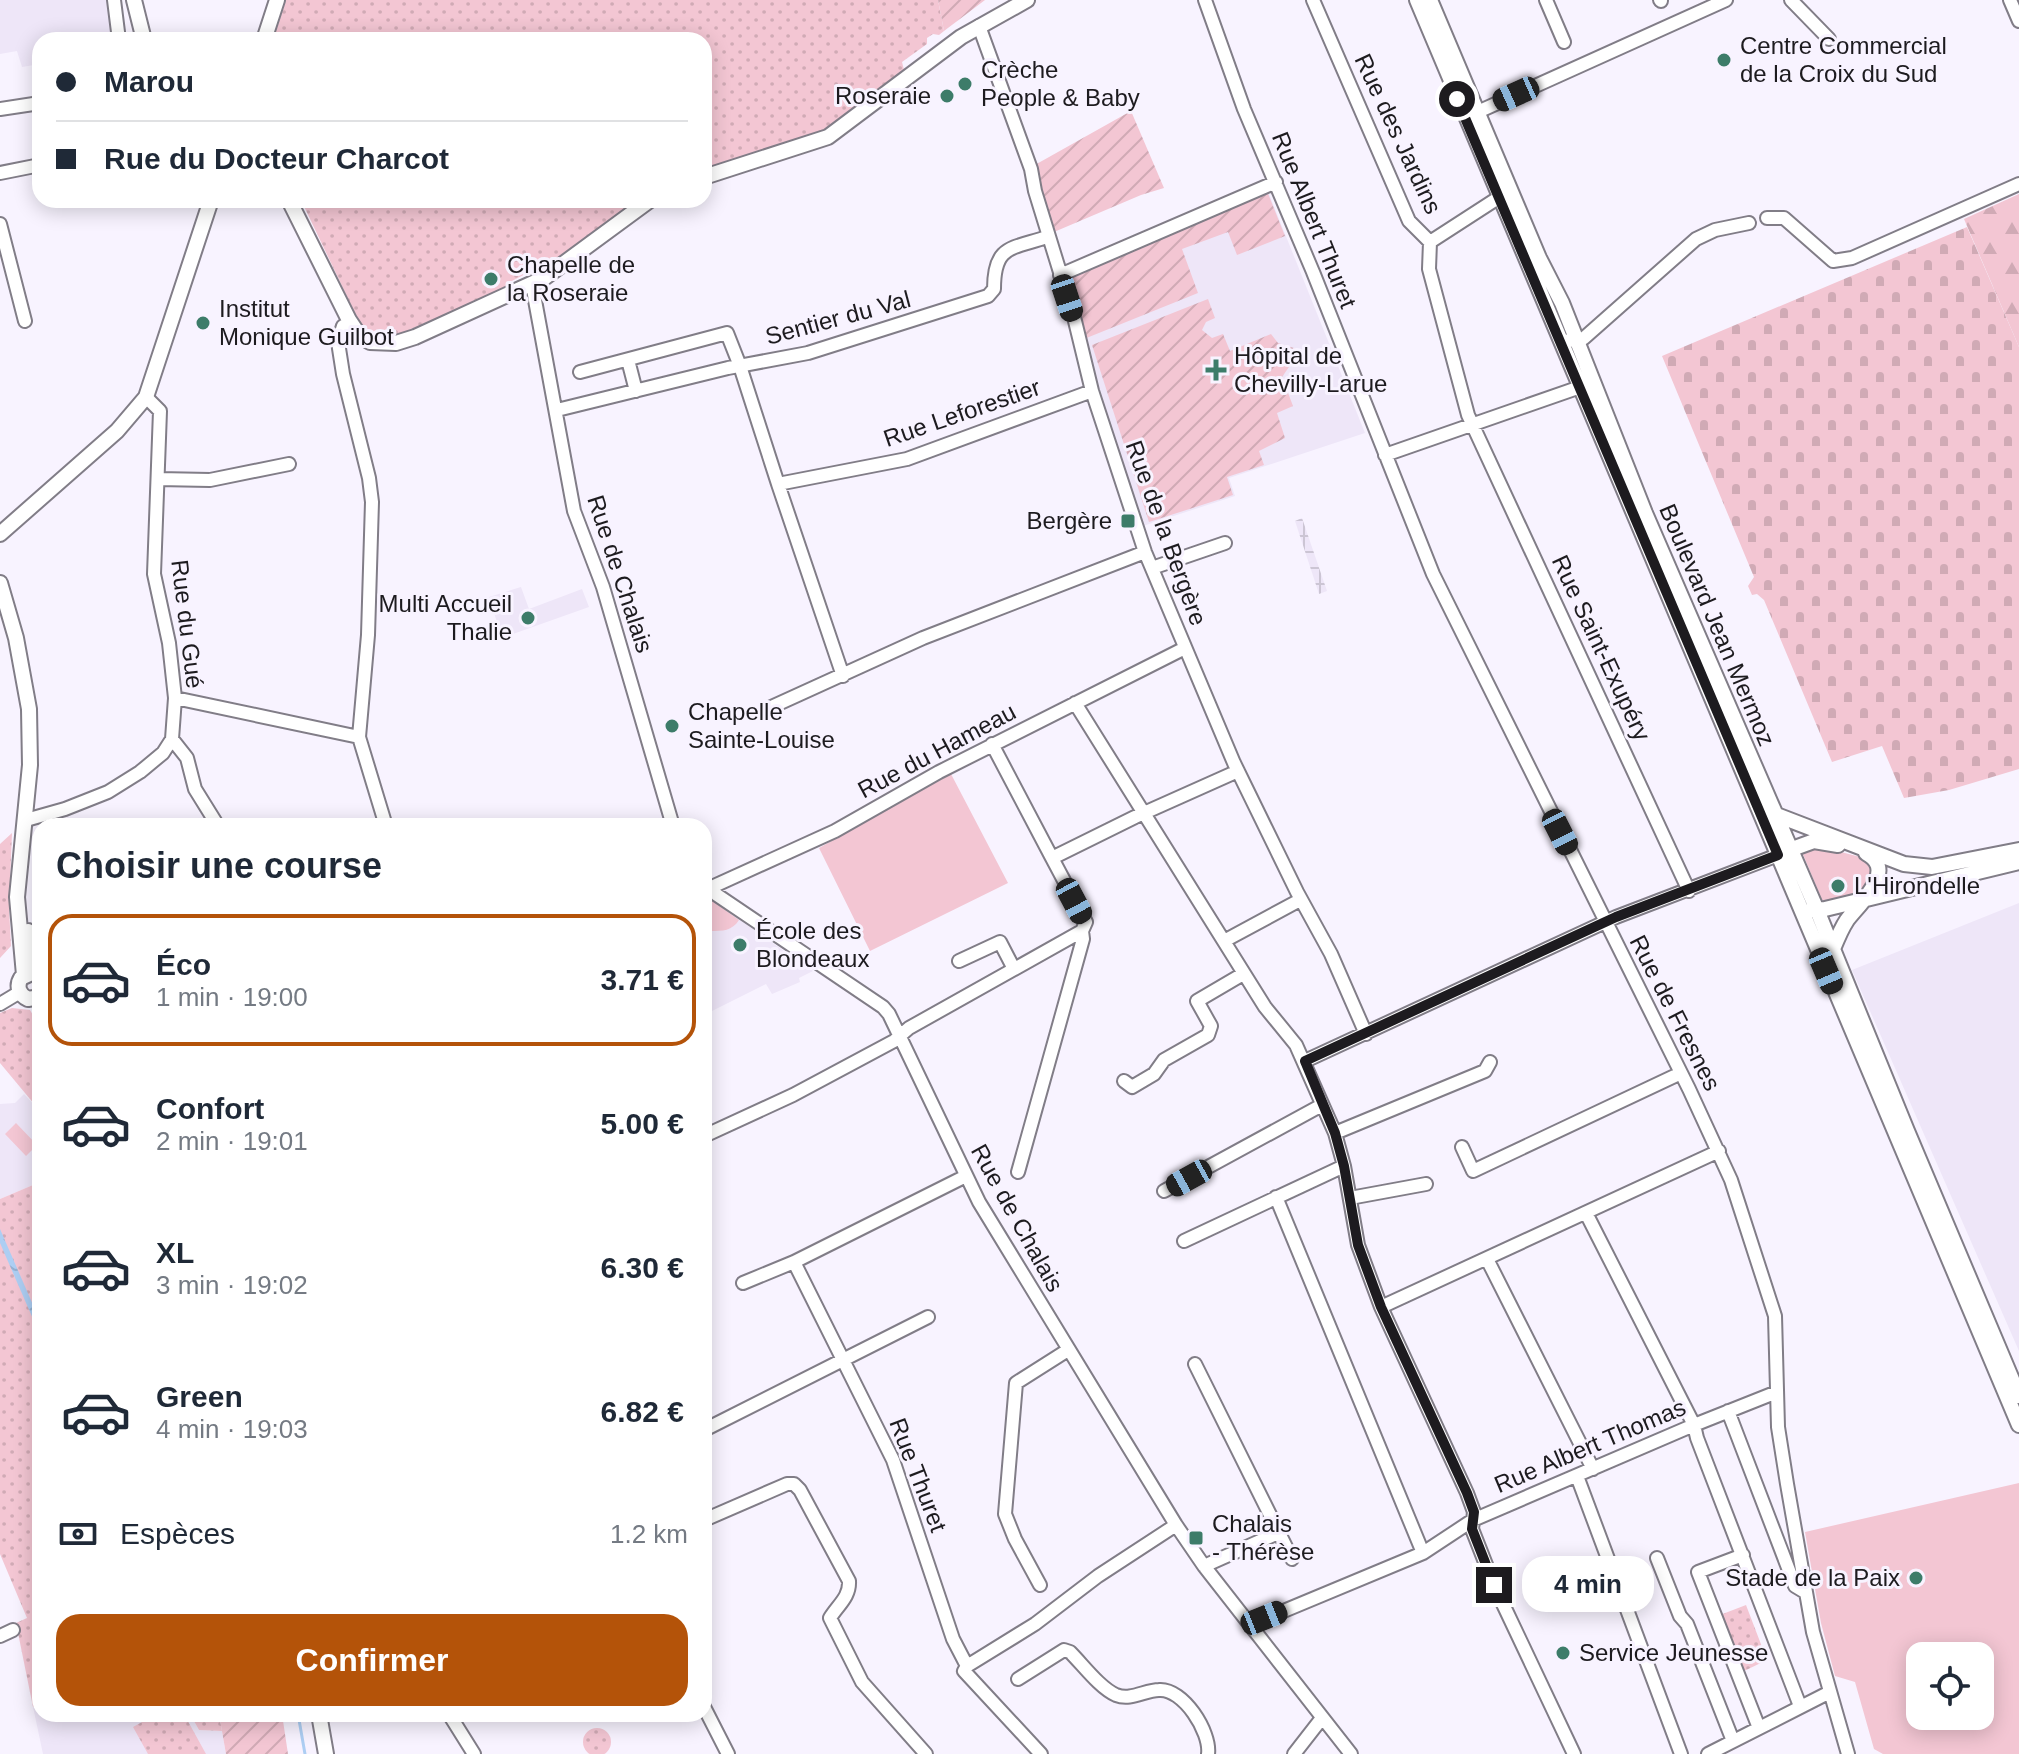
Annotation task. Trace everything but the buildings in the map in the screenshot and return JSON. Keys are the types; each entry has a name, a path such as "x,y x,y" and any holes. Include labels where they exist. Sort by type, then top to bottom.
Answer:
{"main road":[{"path":"134,0 142,32"},
{"path":"267,32 277,0"},
{"path":"712,174 828,137 941,51 1027,0"},
{"name":"Boulevard Jean Mermoz","path":"1417,0 1578,342 1651,526 1774,814 1794,893 1958,1265"},
{"name":"Boulevard Jean Mermoz","path":"1430,0 1498,198 1578,387 1784,852 1817,910 1958,1265"},
{"path":"0,534 117,431 146,397 208,208"},
{"path":"293,208 329,283 359,335 370,342 396,343 547,276 639,208"},
{"path":"329,283 343,326 359,346 369,352 384,353 399,348 415,337"},
{"path":"0,583 16,638 29,709 30,765 17,897 32,966"},
{"path":"1774,814 1856,847 1871,856 1879,868 1878,879 1845,922 1833,949"},
{"path":"1784,852 1814,841 1856,847 1904,864 1932,867 2019,850"},
{"path":"1794,893 1807,909 1817,910 2019,862"},
{"path":"32,976 19,984 32,999"},
{"path":"1958,1265 2019,1396"},
{"path":"1958,1265 2019,1425"},
{"path":"320,1722 326,1754"}],"street":[{"path":"114,0 118,32"},
{"name":"Rue Albert Thuret","path":"1205,0 1244,109 1385,455"},
{"name":"Rue des Jardins","path":"1313,0 1409,221 1430,242 1429,269 1473,424"},
{"path":"1546,0 1564,42"},
{"path":"1471,115 1726,0"},
{"path":"1791,0 1829,39"},
{"path":"2010,0 2019,21"},
{"name":"Rue de la Bergère","path":"979,26 1031,169 1047,237 1075,321 1092,391 1145,552 1238,771 1300,900 1331,954 1366,1034"},
{"path":"0,109 32,104"},
{"path":"0,173 32,167"},
{"path":"1060,275 1276,182"},
{"path":"1767,218 1784,218 1833,261 1852,258 2019,184"},
{"path":"1430,242 1498,198"},
{"path":"1558,337 1578,342 1689,244 1715,230 1749,223"},
{"path":"0,224 25,321"},
{"name":"Sentier du Val","path":"580,372 727,333 740,366 808,353 988,296 994,289 997,259 1004,252 1047,237"},
{"name":"Rue de Chalais","path":"532,284 574,511 603,587 671,818"},
{"path":"343,326 338,337 343,374 372,502 368,635 359,737 384,818"},
{"path":"628,360 636,391"},
{"path":"557,410 740,366 843,676"},
{"path":"1385,455 1594,383"},
{"name":"Rue Leforestier","path":"778,484 907,459 1092,391"},
{"name":"Rue du Gué","path":"146,397 160,411 154,574 169,643 175,698 172,739"},
{"name":"Rue Saint-Exupéry","path":"1473,424 1689,891"},
{"name":"Rue de Fresnes","path":"1385,455 1433,574 1681,1073 1734,1189 1775,1316 1778,1427 1805,1592"},
{"path":"158,479 210,480 289,464"},
{"path":"1152,568 1225,543"},
{"path":"767,709 923,638 1145,552"},
{"name":"Rue du Hameau","path":"712,886 835,831 992,744 1185,648"},
{"path":"175,698 359,737"},
{"path":"1075,703 1243,974 1305,1061 1335,1133 1358,1245 1381,1307 1467,1493 1474,1512 1472,1529 1494,1585 1574,1754"},
{"path":"33,818 108,792 163,753 172,739 187,758 195,789 213,818"},
{"path":"992,744 1086,922 1018,1172"},
{"path":"1052,858 1238,771"},
{"path":"26,820 32,818"},
{"path":"1305,1061 1605,922 1784,852"},
{"name":"Rue de Chalais","path":"712,890 883,1007 900,1036 966,1176 1176,1525 1204,1566 1351,1754"},
{"path":"1224,941 1300,900"},
{"path":"712,1132 793,1095 1082,931"},
{"path":"959,961 1000,942 1014,969"},
{"path":"1124,1081 1132,1087 1154,1074 1164,1060 1208,1035 1211,1026 1197,1001 1243,974"},
{"path":"0,1004 32,1000"},
{"path":"1335,1133 1485,1071 1490,1062"},
{"path":"1462,1147 1473,1171 1681,1073"},
{"path":"1164,1191 1322,1105"},
{"path":"1381,1307 1719,1151"},
{"path":"1184,1241 1344,1166"},
{"path":"743,1283 794,1262 966,1176"},
{"path":"1350,1198 1426,1184"},
{"path":"1276,1197 1423,1553"},
{"path":"1586,1213 1694,1425 1800,1706"},
{"path":"1487,1259 1593,1469"},
{"name":"Rue Thuret","path":"794,1262 893,1460 953,1639 967,1666 964,1671 1041,1754"},
{"path":"712,1426 928,1317"},
{"path":"1040,1585 1005,1514 1016,1383 1068,1350"},
{"path":"1195,1364 1292,1559"},
{"name":"Rue Albert Thomas","path":"1250,1625 1423,1553 1473,1520 1777,1390"},
{"path":"1728,1411 1795,1586 1805,1592 1848,1754"},
{"path":"1577,1476 1681,1754"},
{"path":"712,1517 787,1484 794,1484 800,1490 849,1581 850,1590 830,1618 855,1671 926,1754"},
{"path":"967,1666 1035,1624 1098,1576 1176,1525"},
{"path":"1204,1566 1278,1533"},
{"path":"1743,1555 1698,1572 1759,1728"},
{"path":"1657,1558 1733,1741"},
{"path":"0,1636 13,1630"},
{"path":"1018,1679 1064,1650 1070,1652 1112,1694 1125,1698 1157,1689 1169,1690 1197,1717 1205,1730 1208,1754"},
{"path":"1708,1754 1830,1692"},
{"path":"1294,1754 1322,1718"},
{"path":"454,1722 474,1754"},
{"path":"712,1722 728,1754"}],"shaded area":[{"path":"0,0 110,0 114,32 32,32 32,65 22,67 17,51 0,54"},
{"name":"Hôpital de Chevilly-Larue","path":"1267,189 1365,433 1229,478 1235,496 1143,526 1102,405 1067,280"},
{"path":"1302,518 1327,591 1319,594 1295,521"},
{"name":"Multi Accueil Thalie","path":"521,587 529,609 582,589 589,607 502,638 489,597"},
{"name":"École des Blondeaux","path":"712,900 813,971 799,978 800,982 772,994 766,984 712,1011"},
{"path":"2019,903 2019,1351 1852,970"},
{"path":"24,1094 32,1102 32,1185 0,1199 0,1104 15,1103"},
{"path":"36,1722 194,1722 199,1730 222,1731 226,1754 43,1754"}],"green space":[{"path":"286,0 938,0 944,31 927,38 927,44 902,62 904,70 834,126 712,167 712,32 276,32"},
{"path":"938,0 985,0 944,31"},
{"path":"1131,111 1164,188 1054,232 1033,166"},
{"path":"1267,191 1285,236 1237,255 1228,232 1182,249 1198,293 1084,339 1067,281 1070,278"},
{"path":"2019,194 2019,347 1964,219"},
{"path":"305,208 626,208 558,260 506,284 507,287 391,338 378,337 362,328"},
{"path":"1967,227 2019,347 2019,769 1949,790 1904,798 1882,746 1832,762 1764,600 1757,594 1752,595 1748,586 1754,577 1662,356"},
{"path":"1208,299 1215,318 1206,322 1202,330 1212,338 1223,334 1230,351 1271,334 1278,343 1297,349 1298,354 1282,377 1293,406 1277,413 1285,438 1259,451 1264,465 1227,477 1233,495 1149,522 1092,345"},
{"path":"951,774 1008,883 870,951 819,848"},
{"path":"12,833 11,946 0,958 0,844"},
{"path":"1818,846 1872,863 1870,881 1865,888 1849,898 1822,900 1802,852"},
{"path":"712,901 739,920 727,930 712,931"},
{"path":"12,1008 30,1010 32,1013 32,1101 0,1063 0,1013"},
{"path":"16,1123 32,1140 32,1150 26,1156 5,1134"},
{"path":"32,1185 32,1702 16,1623 27,1618 0,1554 0,1199"},
{"name":"Stade de la Paix","path":"2019,1483 2019,1754 1883,1754 1874,1749 1855,1682 1835,1676 1821,1623 1805,1532"},
{"path":"1746,1605 1767,1660 1742,1672 1720,1615"},
{"path":"142,1722 188,1722 206,1754 148,1754 133,1727"},
{"path":"194,1722 220,1722 222,1731 199,1730"},
{"path":"220,1722 283,1722 288,1754 226,1754"},
{"path":"592,1729 602,1729 610,1737 610,1747 602,1755 592,1755 584,1747 584,1737"}],"water":[{"path":"0,1229 32,1303 32,1317 0,1243"}],"waterway":[{"path":"299,1722 305,1754"}],"place":[{"name":"Centre Commercial de la Croix du Sud","path":"1724,60"},
{"name":"Crèche People & Baby","path":"965,84"},
{"name":"Roseraie","path":"947,96"},
{"name":"Chapelle de la Roseraie","path":"491,279"},
{"name":"Institut Monique Guilbot","path":"203,323"},
{"name":"Hôpital de Chevilly-Larue","path":"1216,370"},
{"name":"Bergère","path":"1128,521"},
{"name":"Multi Accueil Thalie","path":"528,618"},
{"name":"Chapelle Sainte-Louise","path":"672,726"},
{"name":"L'Hirondelle","path":"1838,886"},
{"name":"École des Blondeaux","path":"740,945"},
{"name":"Chalais - Thérèse","path":"1196,1538"},
{"name":"Stade de la Paix","path":"1916,1578"},
{"name":"Service Jeunesse","path":"1563,1653"}],"route":[{"path":"1457,99 1778,855 1616,917 1305,1061 1335,1133 1358,1245 1381,1307 1467,1493 1474,1512 1472,1529 1494,1585"}]}
